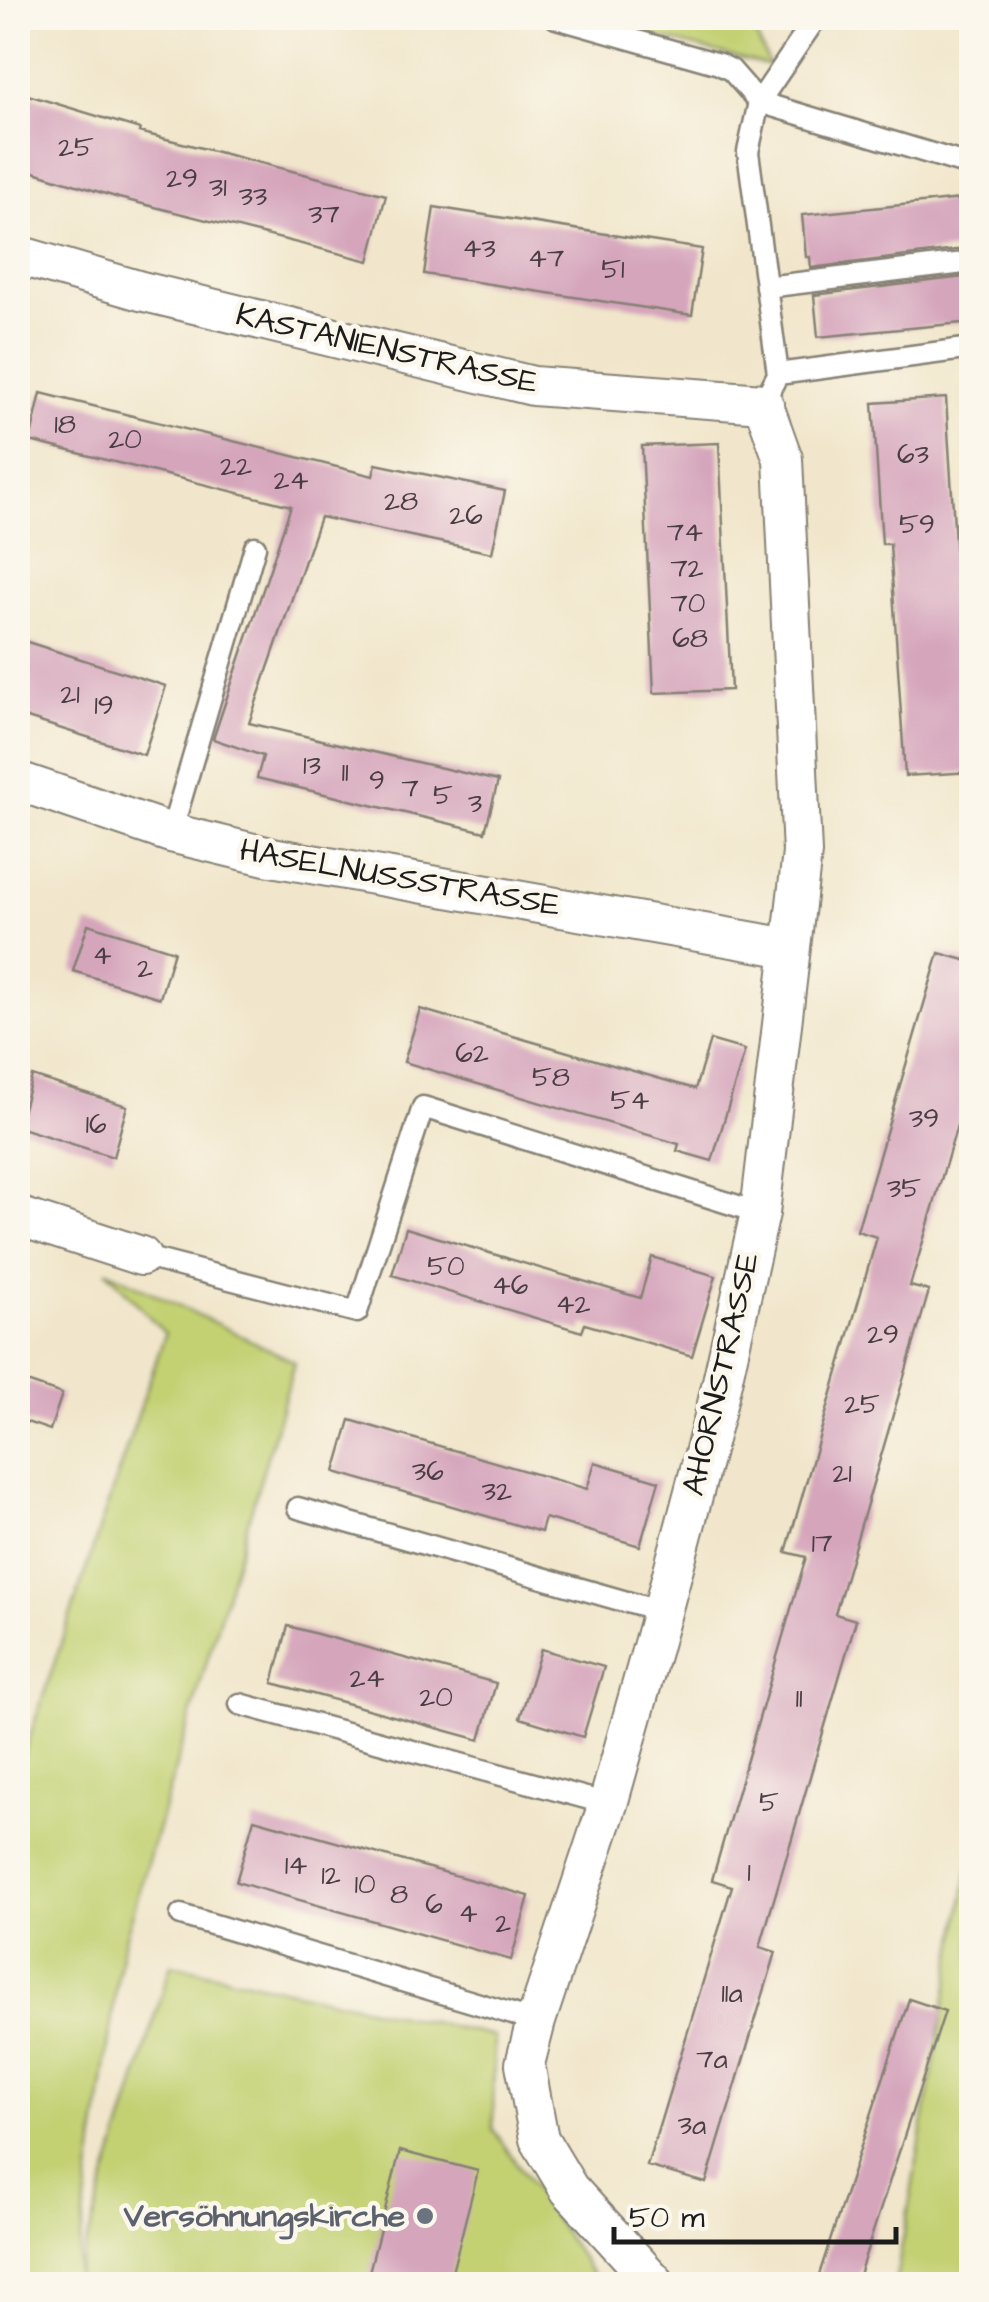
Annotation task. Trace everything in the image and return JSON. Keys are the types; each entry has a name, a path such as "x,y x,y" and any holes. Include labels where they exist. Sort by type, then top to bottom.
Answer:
{"street":[{"name":"KASTANIENSTRASSE","path":"18,255 141,291 532,386 770,389"},
{"name":"AHORNSTRASSE","path":"656,2284 570,2189 539,2140 525,2064 608,1804 662,1612 715,1414 760,1212 802,853 782,459 770,389"},
{"name":"HASELNUSSSTRASSE","path":"18,781 171,833 266,856 789,948"},
{"path":"18,1216 141,1256"}],"lane":[{"path":"556,18 718,64 731,70 759,102 972,166"},
{"path":"816,18 759,102 748,152 766,287 770,389 972,348"},
{"path":"766,287 972,262"},
{"path":"171,833 255,546"},
{"path":"141,1256 356,1312 423,1107 760,1212"},
{"path":"298,1508 662,1612"},
{"path":"240,1704 608,1804"},
{"path":"181,1916 536,2021"}],"green space":[{"path":"581,18 748,18 770,66"},
{"path":"106,1270 295,1362 121,1953 75,2282 171,1964 494,2036 493,2129 599,2284 18,2284 18,1771 165,1334"},
{"path":"971,1855 971,2284 895,2284"}],"building":[{"path":"18,92 140,129 139,132 386,195 369,261 119,198 18,167"},
{"path":"972,198 972,248 811,268 810,257 806,257 802,215"},
{"path":"434,207 702,249 692,315 424,274"},
{"path":"972,276 972,322 818,337 814,295"},
{"path":"41,393 373,476 376,464 505,491 492,553 320,517 249,723 498,781 485,832 257,778 263,756 213,739 291,506 30,441"},
{"path":"946,398 958,590 963,590 972,772 905,776 890,544 882,544 873,403"},
{"path":"719,443 731,690 654,693 642,446"},
{"path":"18,639 166,686 144,755 18,715"},
{"path":"88,924 174,951 160,998 73,971"},
{"path":"939,953 972,962 972,1074 910,1286 929,1291 835,1614 856,1620 760,1947 776,1952 706,2183 647,2166 732,1886 712,1880 806,1557 786,1552 877,1237 857,1231"},
{"path":"420,1009 695,1089 710,1040 745,1050 712,1161 677,1151 679,1144 404,1062"},
{"path":"32,1076 127,1106 113,1157 18,1127"},
{"path":"406,1228 640,1298 652,1257 716,1276 692,1356 585,1324 582,1332 392,1275"},
{"path":"18,1379 62,1394 50,1430 18,1419"},
{"path":"350,1420 587,1489 595,1462 659,1481 640,1546 545,1518 541,1532 335,1472"},
{"path":"288,1626 496,1683 480,1740 273,1683"},
{"path":"541,1649 604,1667 583,1737 520,1718"},
{"path":"254,1819 529,1896 511,1960 236,1882"},
{"path":"909,1999 945,2011 856,2284 816,2284"},
{"name":"Versöhnungskirche","path":"400,2151 478,2171 449,2284 366,2284"}],"place":[{"name":"Versöhnungskirche","path":"425,2216"}]}
